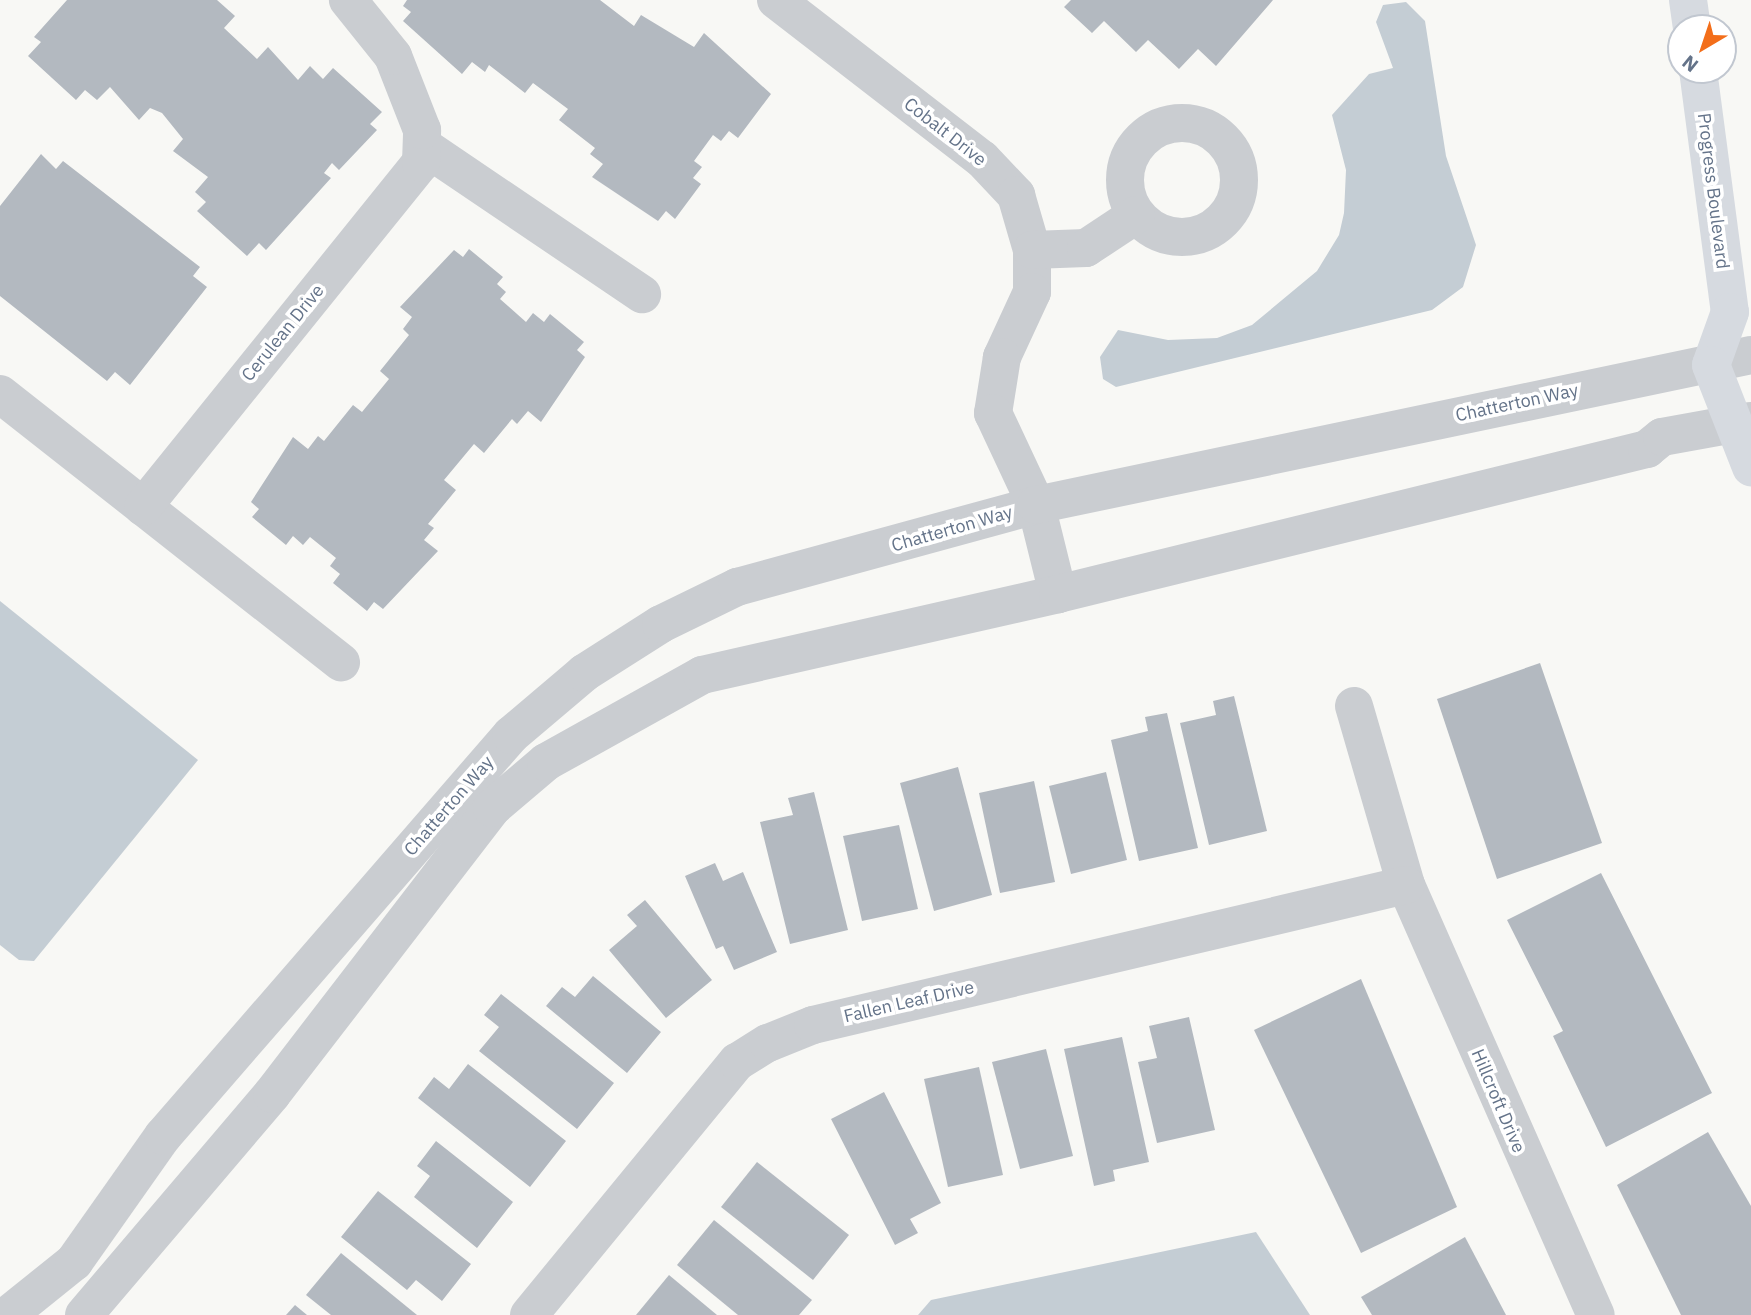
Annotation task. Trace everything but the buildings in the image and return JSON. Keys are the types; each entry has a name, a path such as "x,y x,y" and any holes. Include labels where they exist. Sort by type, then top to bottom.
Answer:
{"main road":[{"name":"Progress Boulevard","path":"1700,84 1741,320 1711,365"},
{"path":"1711,365 1743,422 1751,467"}],"street":[{"path":"348,0 393,56 426,148 642,294"},
{"name":"Cobalt Drive","path":"776,0 982,159 1016,195 1032,250 1032,292 1002,357 993,413 1036,505"},
{"name":"Cerulean Drive","path":"143,507 421,163 426,148"},
{"path":"1032,250 1086,248 1136,215"},
{"name":"Chatterton Way","path":"8,1315 75,1262 172,1126 511,735 584,673 661,624 737,587 1036,505 1751,355"},
{"path":"0,394 341,662"},
{"name":"Chatterton Way","path":"84,1315 264,1104 492,808 546,762 702,675 1058,594 1647,449 1662,437 1743,422"},
{"name":"Chatterton Way","path":"1036,505 1058,594"},
{"name":"Hillcroft Drive","path":"1354,706 1406,884 1596,1315"},
{"name":"Fallen Leaf Drive","path":"529,1315 737,1062 768,1042 813,1025 1406,884"}],"shaded area":[{"path":"1406,2 1425,21 1446,156 1476,245 1463,287 1432,310 1116,387 1103,379 1100,357 1118,330 1168,340 1217,338 1252,325 1317,271 1339,235 1344,213 1346,170 1332,115 1369,74 1393,68 1376,22 1383,5"},
{"path":"0,601 198,760 34,961 19,960 0,945"},
{"path":"1256,1232 1310,1315 918,1315 931,1300"}]}
